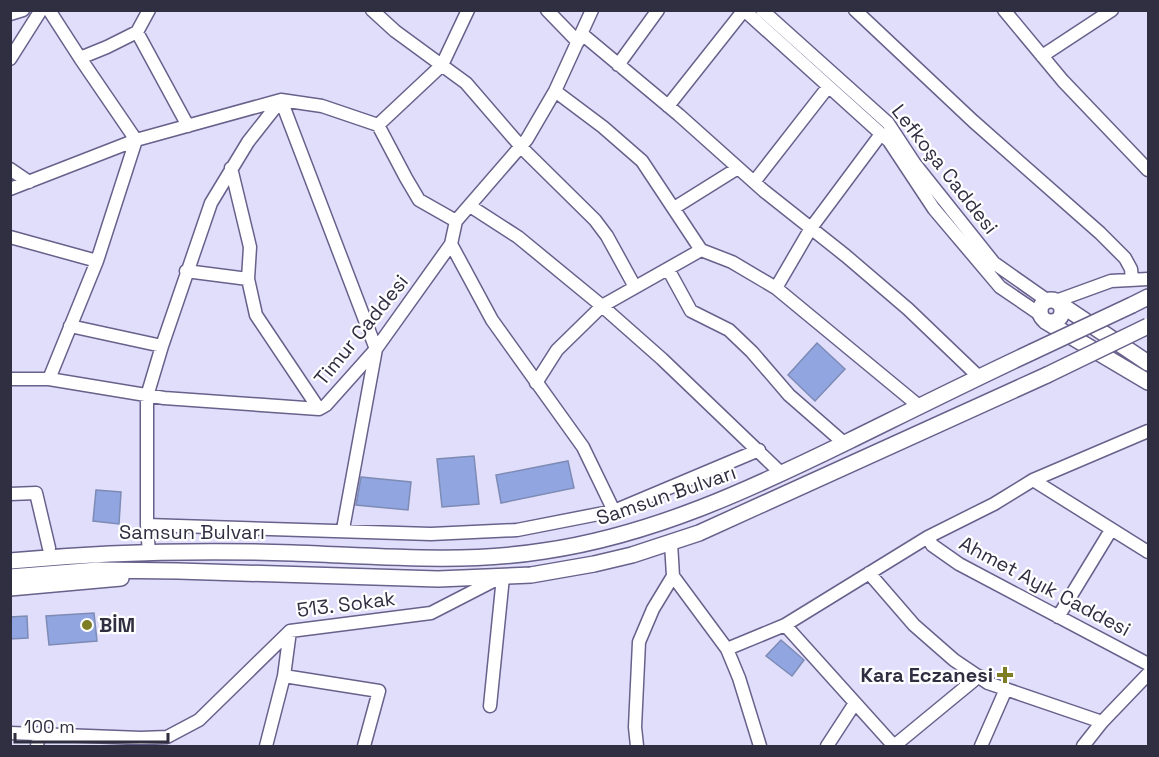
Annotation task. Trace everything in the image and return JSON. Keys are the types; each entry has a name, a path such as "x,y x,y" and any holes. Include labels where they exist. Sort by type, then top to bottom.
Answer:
{"main road":[{"name":"Samsun Bulvarı","path":"10,561 69,555 221,551 456,558 542,552 621,536 741,493 979,377 1140,302"},
{"path":"1050,308 1149,363"},
{"path":"1050,308 1149,382"},
{"path":"10,577 99,570 438,579 531,575 594,564 671,543 741,515 1149,326"},
{"path":"10,551 71,548 143,553"},
{"path":"10,588 111,580 165,571"}],"street":[{"path":"10,14 23,10"},
{"path":"10,58 41,10"},
{"path":"49,10 136,140"},
{"path":"80,58 136,32 149,10"},
{"path":"372,10 395,31 466,83 521,146 595,220 607,236 635,287"},
{"path":"378,125 442,65 468,10"},
{"path":"547,10 668,106 754,182 908,309 979,377"},
{"path":"10,189 136,140 281,100 322,106 378,125 419,200 456,221 521,146 546,109 592,10"},
{"path":"618,65 658,10"},
{"path":"668,106 744,10 889,141 934,209 1000,287 1050,308 1111,281 1149,279"},
{"name":"Lefkoşa Caddesi","path":"762,10 888,123 915,164 994,263 1050,308"},
{"path":"855,10 973,122 1100,233 1125,258 1131,269 1132,280"},
{"path":"1004,10 1063,81 1149,170"},
{"path":"1042,56 1112,10"},
{"path":"136,32 188,126"},
{"path":"754,182 828,87"},
{"path":"555,91 642,160 701,250 732,262 776,288 919,406"},
{"path":"143,553 147,525 147,396 162,346 211,203 248,142 281,100"},
{"path":"281,100 376,350 344,529"},
{"path":"776,288 811,228 881,134"},
{"path":"49,379 97,261 136,140"},
{"path":"231,168 250,247 248,279 256,315 320,409"},
{"path":"674,208 738,168"},
{"path":"10,169 29,182"},
{"path":"470,206 518,237 602,306 662,359 782,474"},
{"name":"Timur Caddesi","path":"10,379 49,379 147,396 320,409 376,350 451,244 456,221"},
{"path":"10,237 97,261"},
{"path":"451,244 492,320 583,447 614,511"},
{"path":"536,383 557,350 602,306 701,250"},
{"path":"669,269 691,311 729,330 752,352 789,395 844,443"},
{"path":"186,272 248,279"},
{"path":"1132,280 1143,287 1145,292 1140,302"},
{"path":"70,326 162,346"},
{"path":"727,649 785,625 928,537 994,504 1033,480 1149,431"},
{"path":"147,525 344,529 431,534 517,530 614,511 759,450"},
{"path":"1033,480 1149,552"},
{"path":"10,494 36,493 49,548"},
{"path":"1058,616 1111,530"},
{"name":"Ahmet Ayık Caddesi","path":"928,537 932,545 959,564 1149,664"},
{"path":"671,543 673,576 727,649 739,678 760,747"},
{"path":"868,573 914,625 954,660 988,683 1102,722"},
{"path":"637,747 635,727 639,642 653,609 673,576"},
{"path":"490,706 502,577"},
{"name":"513. Sokak","path":"10,734 140,742 167,736 199,720 290,631 431,613 502,577"},
{"path":"785,625 894,747 979,676"},
{"path":"266,747 284,676 290,631"},
{"path":"1083,747 1102,722 1149,674"},
{"path":"284,676 379,691 364,747"},
{"path":"981,747 1006,689"},
{"path":"827,747 855,703"},
{"path":"37,747 39,734"}],"building":[{"path":"817,343 845,369 815,401 788,375"},
{"path":"474,456 479,504 442,507 437,459"},
{"path":"568,461 574,488 501,503 496,475"},
{"path":"361,477 411,482 408,510 356,505"},
{"path":"96,490 121,492 119,524 93,521"},
{"path":"94,613 97,641 49,645 46,616"},
{"path":"27,616 28,638 10,639 10,617"},
{"path":"781,640 804,660 792,676 766,656"}],"place":[{"name":"BİM","path":"87,625"},
{"name":"Kara Eczanesi","path":"1005,675"}]}
